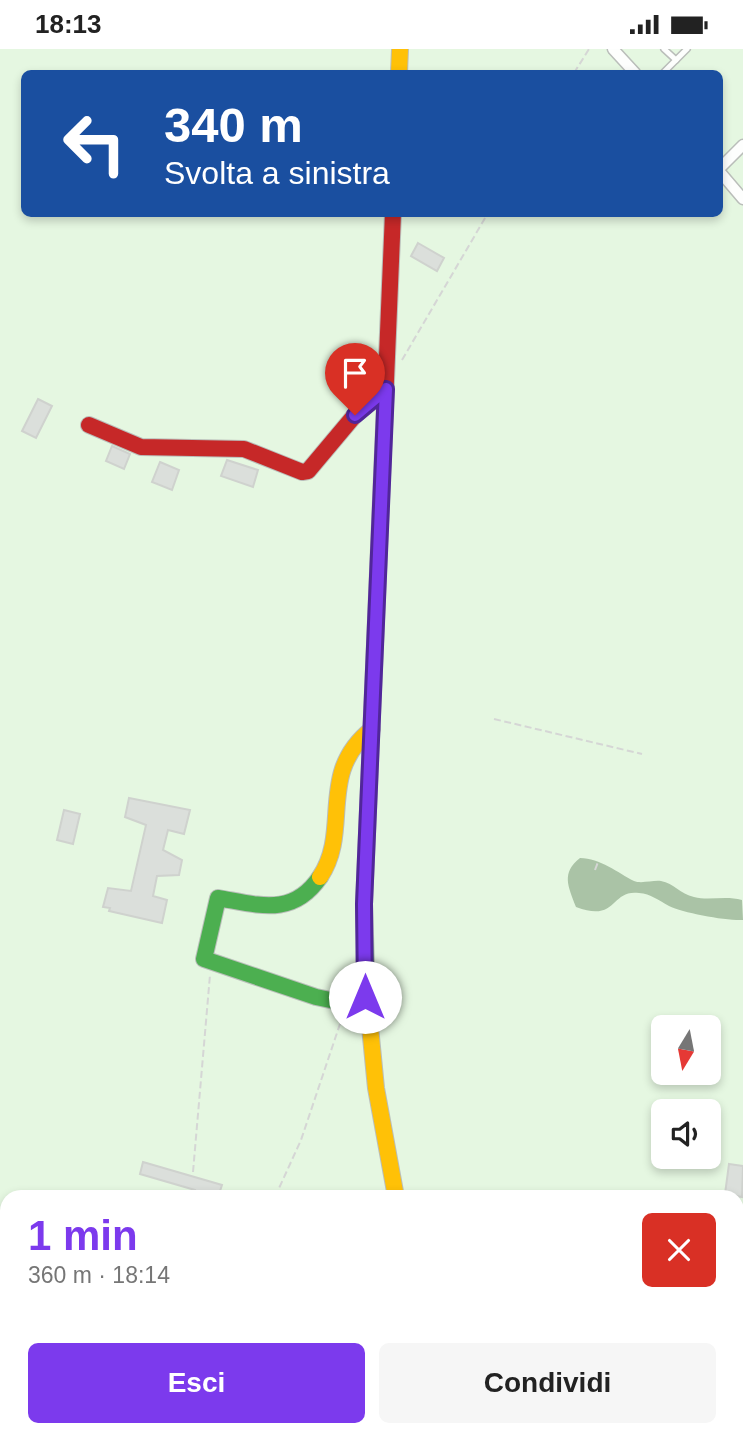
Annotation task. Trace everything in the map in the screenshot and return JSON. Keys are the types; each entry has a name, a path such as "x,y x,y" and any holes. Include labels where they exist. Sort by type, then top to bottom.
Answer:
{"street":[{"path":"399,70 400,49"},
{"path":"613,49 632,70"},
{"path":"723,167 743,145"},
{"path":"723,174 743,199"},
{"path":"393,217 364,904 365,997 382,1143 394,1190"},
{"path":"89,425 141,447 244,449 302,472 308,471 355,415 386,389"},
{"path":"365,997 348,1001 316,997 204,959 218,898 285,905 305,896 318,883 333,838 343,761 361,734 372,729"}],"lane":[{"path":"664,49 676,60"},
{"path":"666,70 687,49"}],"path":[{"path":"576,70 589,49"},
{"path":"398,366 486,217"},
{"path":"494,719 642,754"},
{"path":"595,870 598,862"},
{"path":"193,1172 211,960"},
{"path":"278,1190 300,1140 348,1001"}],"shaded area":[{"path":"0,49 743,49 743,1190 0,1190"},
{"path":"580,858 602,863 637,882 666,882 694,897 742,900 743,920 684,911 639,893 623,896 607,909 599,911 576,907 568,875"}],"building":[{"path":"418,243 444,258 437,271 411,256"},
{"path":"38,399 52,406 36,438 22,431"},
{"path":"112,446 130,454 124,469 106,461"},
{"path":"227,460 258,470 253,487 221,476"},
{"path":"160,462 179,470 172,490 152,482"},
{"path":"129,798 190,810 184,834 168,830 163,850 182,860 179,875 157,876 153,896 167,900 162,923 109,911 110,908 103,907 108,888 131,891 146,825 125,817"},
{"path":"64,810 80,814 73,844 57,840"},
{"path":"143,1162 222,1185 220,1190 195,1190 140,1174"},
{"path":"729,1164 743,1166 742,1190 726,1190"}],"traffic: fast":[{"path":"367,996 364,904 375,644"},
{"path":"320,877 310,890 287,903 261,905 218,898 204,959 316,997 335,1001 365,997"}],"traffic: slow":[{"path":"399,70 400,49"},
{"path":"320,877 334,840 339,783 345,764 355,746 372,729"},
{"path":"367,996 376,1088 395,1190"}],"traffic: jam":[{"path":"375,644 393,217"},
{"path":"89,425 141,447 244,449 302,472 308,471 355,415 386,389"}],"route":[{"path":"355,415 386,389 364,904 365,997"}]}
